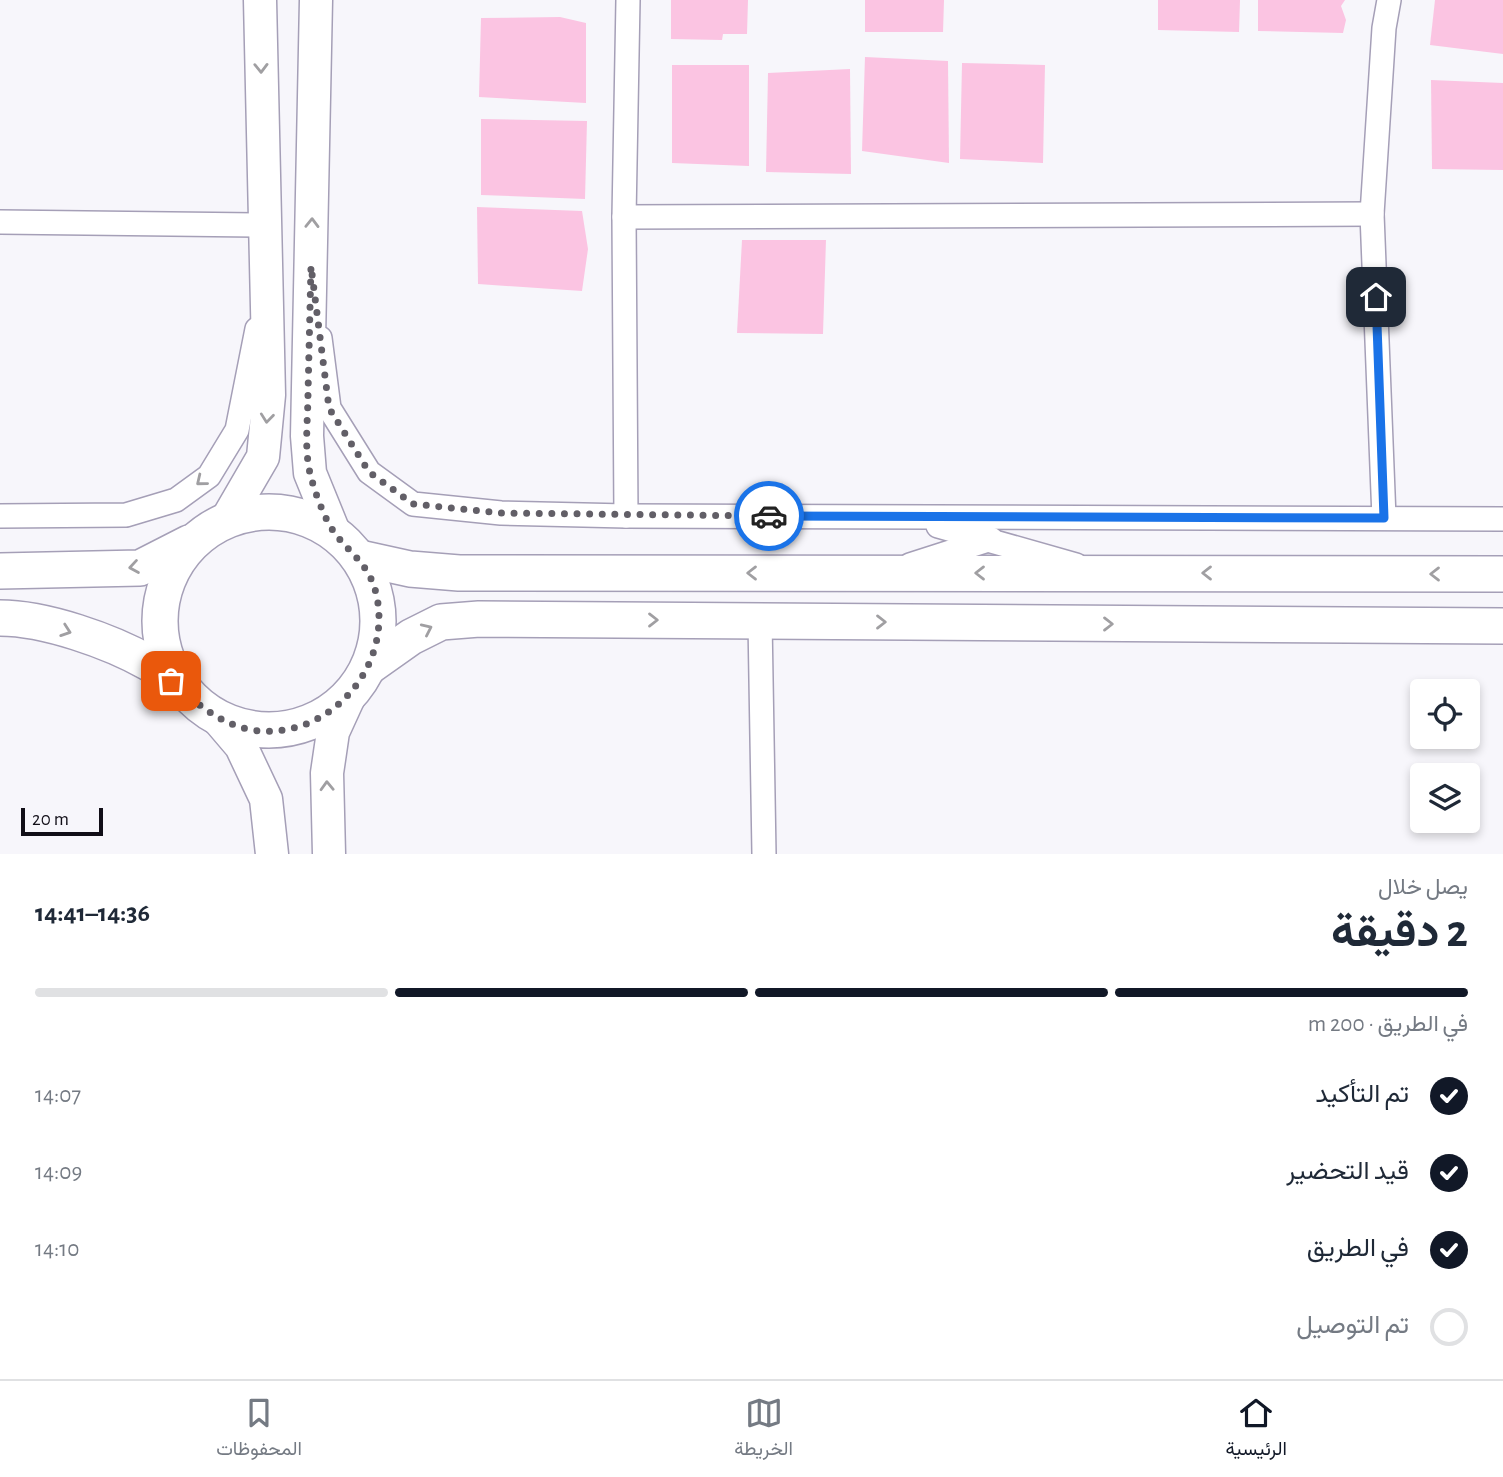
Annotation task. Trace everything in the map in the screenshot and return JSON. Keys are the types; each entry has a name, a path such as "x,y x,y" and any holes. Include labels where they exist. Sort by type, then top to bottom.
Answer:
{"main road":[{"path":"0,571 140,568 195,540 226,519 263,511 301,515 334,531 360,558 376,592 379,629 370,666 349,697 321,718 287,730 252,730 218,719 152,664 28,618 0,618"},
{"path":"190,698 170,670 160,635 161,600 173,567 195,540"},
{"path":"360,558 410,569 460,573 1503,574"},
{"path":"370,666 411,637 441,622 479,619 1503,626"}],"street":[{"path":"226,519 263,457 269,395 260,0"},
{"path":"316,0 307,436 310,473 334,531"},
{"path":"626,516 624,217 628,0"},
{"path":"1384,518 1372,214 1384,28 1390,0"},
{"path":"624,217 1372,214"},
{"path":"0,222 265,241"},
{"path":"0,516 126,515 176,500 209,476 237,430 254,354 265,241"},
{"path":"311,266 329,408 369,472 413,504 501,513 626,516 1503,519"},
{"path":"898,517 992,539 1103,573"},
{"path":"883,573 992,539 1075,517"},
{"path":"760,621 764,854"},
{"path":"329,854 327,773 334,732 349,697"},
{"path":"218,719 241,746 267,799 272,854"}],"building":[{"path":"671,0 748,0 747,34 723,34 722,40 671,39"},
{"path":"865,0 944,0 943,32 865,32"},
{"path":"1158,0 1240,0 1239,32 1158,30"},
{"path":"1258,0 1345,0 1341,6 1346,20 1343,33 1258,31"},
{"path":"1435,0 1503,0 1503,54 1430,45"},
{"path":"560,17 586,23 586,103 479,97 481,18"},
{"path":"865,57 948,61 949,163 862,151"},
{"path":"962,63 1045,65 1043,163 960,159"},
{"path":"672,65 749,65 749,166 672,163"},
{"path":"850,69 851,174 766,172 768,73"},
{"path":"1431,80 1503,83 1503,170 1432,169"},
{"path":"481,119 587,121 585,199 481,195"},
{"path":"477,207 582,211 588,249 582,291 478,284"},
{"path":"742,240 826,240 823,334 737,333"}],"way so far":[{"path":"171,681 218,719 252,730 287,730 321,718 349,697 370,666 379,629 376,592 360,558 334,531 310,473 307,436 311,266 329,408 369,472 413,504 501,513 769,516"}],"route":[{"path":"769,516 1384,518 1376,297"}]}
